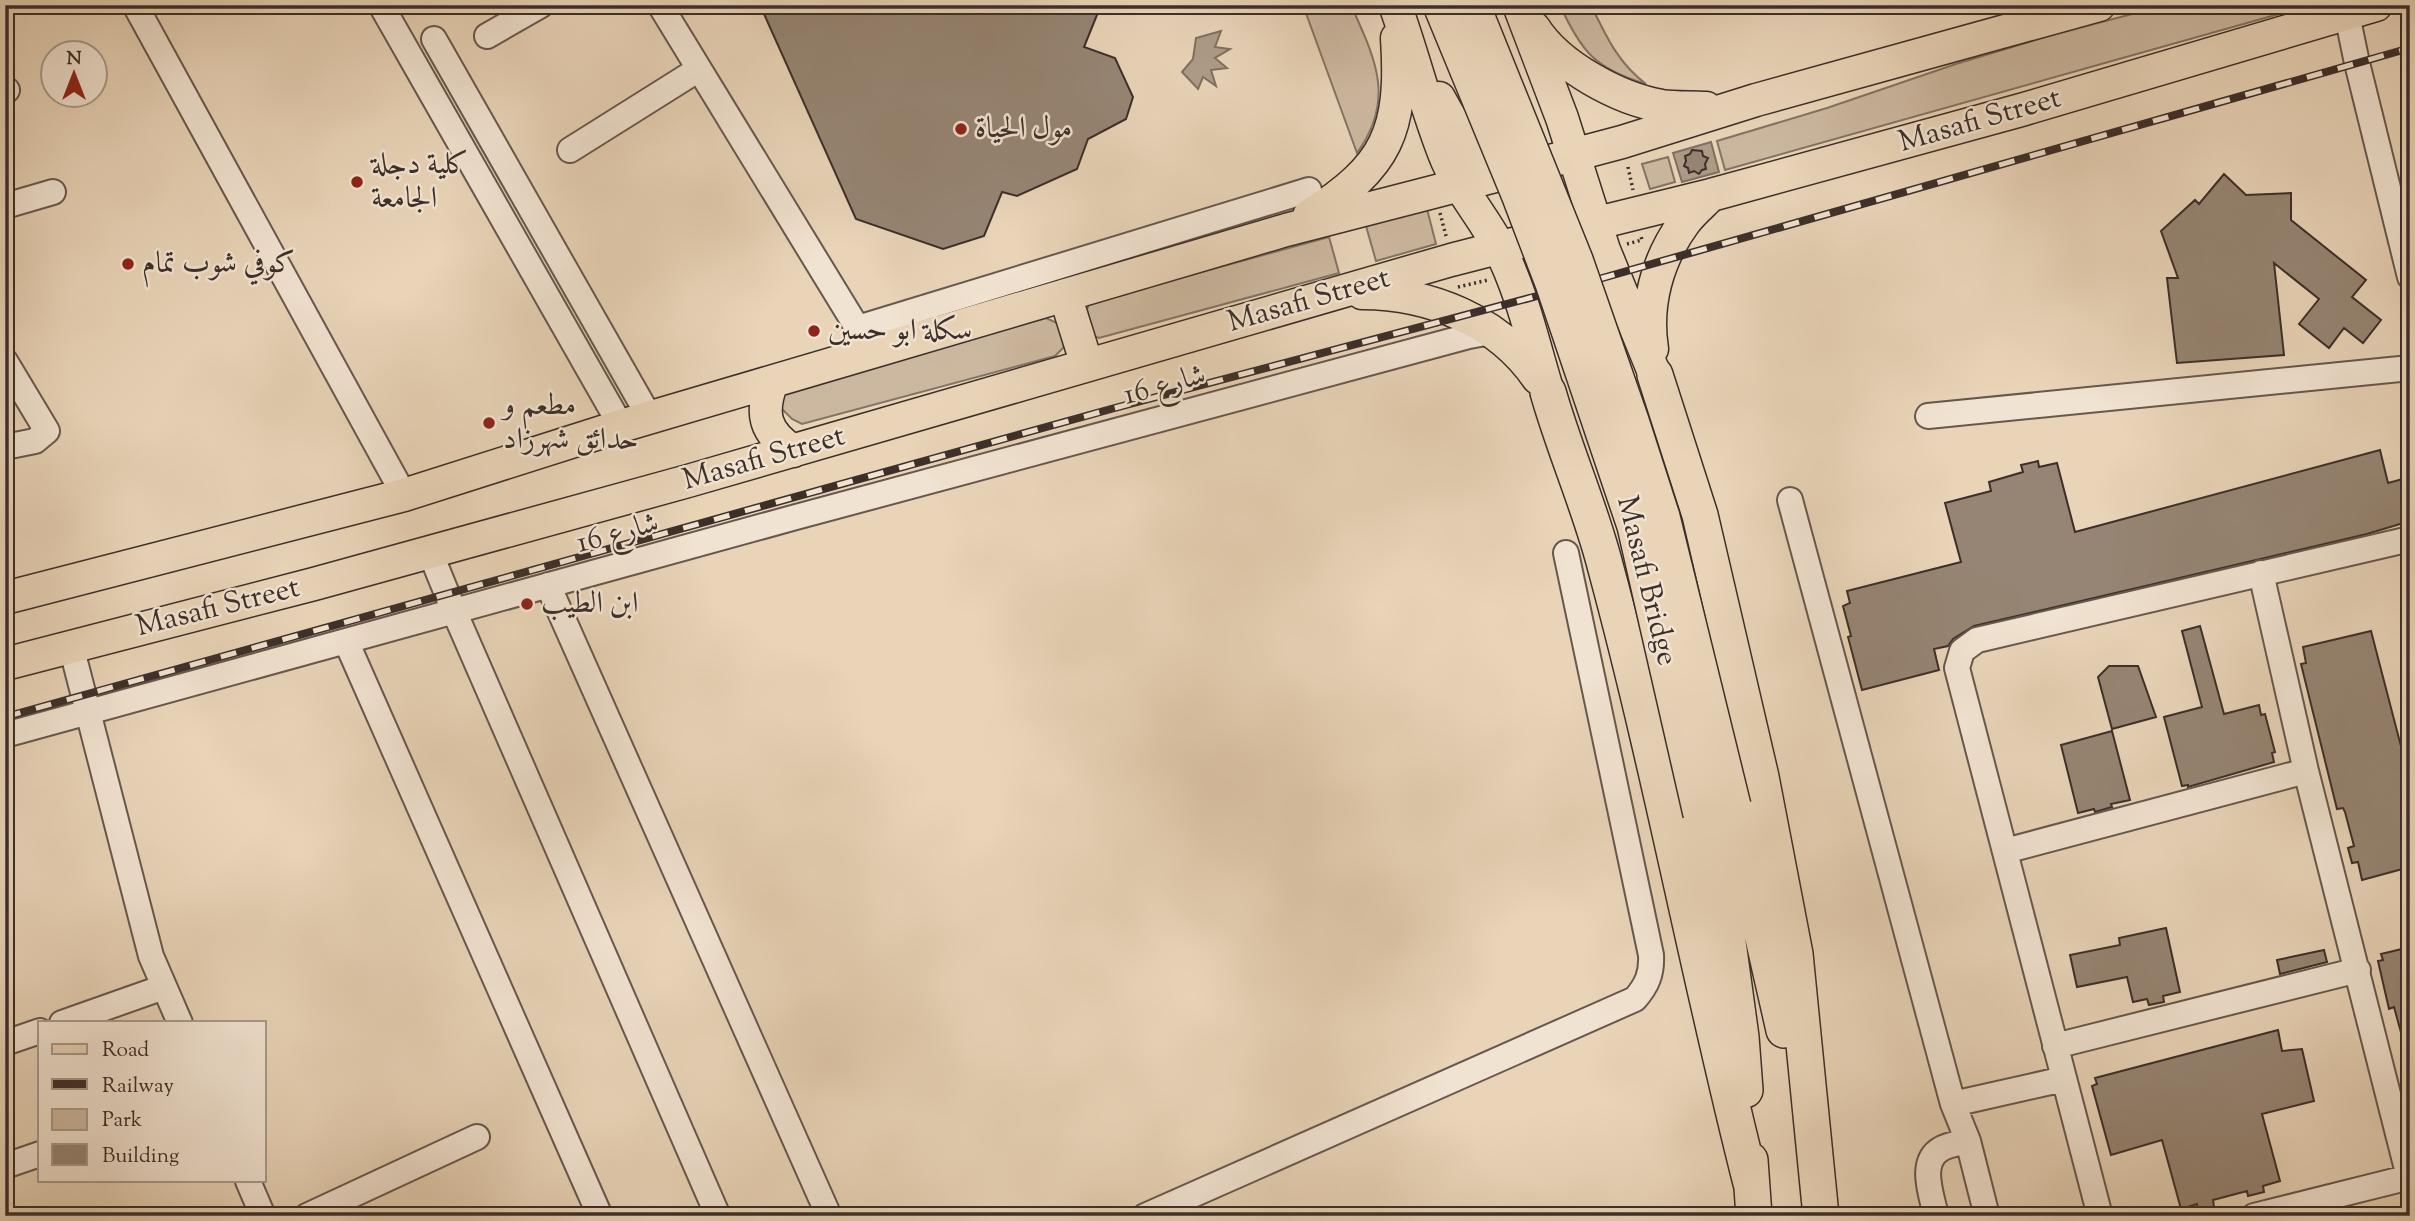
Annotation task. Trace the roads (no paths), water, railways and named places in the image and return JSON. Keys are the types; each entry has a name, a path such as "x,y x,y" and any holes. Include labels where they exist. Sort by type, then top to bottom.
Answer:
{"highway":[{"name":"Masafi Bridge","path":"1441,5 1553,283 1635,526 1717,810 1816,1171"},
{"name":"Masafi Bridge","path":"1472,5 1575,260 1662,517 1717,810 1727,934 1741,1037 1753,1200"},
{"path":"1651,363 1700,515 1761,777 1795,954 1821,1216"},
{"path":"1545,382 1606,565 1655,761 1753,1200"}],"main road":[{"path":"1395,5 1417,57 1444,153 1458,185 1510,245 1521,301 1545,382"},
{"path":"1286,230 1342,195 1370,169 1386,141 1396,112 1399,70 1395,5"},
{"path":"1519,5 1533,41 1564,158 1589,229 1651,363"},
{"path":"1519,5 1541,39 1575,69 1620,93 1662,106 1709,108 1756,100"},
{"path":"1564,158 1756,100 2099,5"},
{"name":"Masafi Street","path":"1589,229 1638,212 1711,195 2021,110 2356,8"},
{"path":"1521,81 1533,41"},
{"name":"Masafi Street","path":"5,598 404,495 772,382 865,340 1065,295 1286,230 1495,176 1453,125 1417,57"},
{"path":"1417,57 1449,97 1467,104"},
{"path":"1651,363 1648,329 1652,291 1662,262 1684,223 1711,195"},
{"name":"Masafi Street","path":"5,664 430,552 745,465 1510,245"},
{"path":"1340,293 1386,293 1432,302 1466,316 1513,347 1545,382"},
{"path":"1065,295 1087,365"},
{"path":"1617,328 1623,331 1651,363"},
{"path":"1545,382 1548,351 1557,340"},
{"path":"772,382 766,398 767,422 781,443 793,451"},
{"path":"731,395 750,414 754,425 755,438 745,465"}],"street":[{"path":"135,5 404,495"},
{"path":"381,5 635,422"},
{"path":"486,36 541,5"},
{"path":"660,5 865,340 1309,190"},
{"path":"2356,8 2357,63 2410,277"},
{"path":"434,39 635,422"},
{"path":"570,150 699,69"},
{"path":"5,205 53,192"},
{"name":"شارع 16","path":"5,735 548,585 1491,332"},
{"path":"5,361 47,431 34,441 5,447"},
{"path":"1928,416 2410,368"},
{"path":"1790,500 1953,1104 1968,1141 1987,1216"},
{"path":"2100,1216 1957,668 1962,651 1978,640 2410,539"},
{"path":"430,552 718,1216"},
{"path":"1144,1216 1635,999 1644,989 1649,978 1651,956 1566,554"},
{"path":"2258,1215 2409,1177 2306,771 2261,573"},
{"path":"548,585 829,1216"},
{"path":"346,641 600,1216"},
{"path":"71,646 151,956 179,1021"},
{"path":"2004,851 2306,771"},
{"path":"2055,1046 2358,970"},
{"path":"68,1021 164,987"},
{"path":"5,1044 38,1032"},
{"path":"1953,1104 2063,1079"},
{"path":"307,1216 477,1137"},
{"path":"1936,1216 1928,1181 1933,1156 1942,1148 1968,1141"},
{"path":"5,1166 38,1155"},
{"path":"248,1182 263,1216"}],"railway":[{"path":"1599,279 2410,48"},
{"path":"5,717 1111,409 1541,295"}],"place":[{"name":"مول الحياة","path":"961,129"},
{"name":"كلية دجلة الجامعة","path":"357,182"},
{"name":"كوفي شوب تمام","path":"128,264"},
{"name":"سكلة ابو حسين","path":"814,331"},
{"name":"مطعم و حدائق شهرزاد","path":"489,423"},
{"name":"ابن الطيب","path":"527,604"}]}
